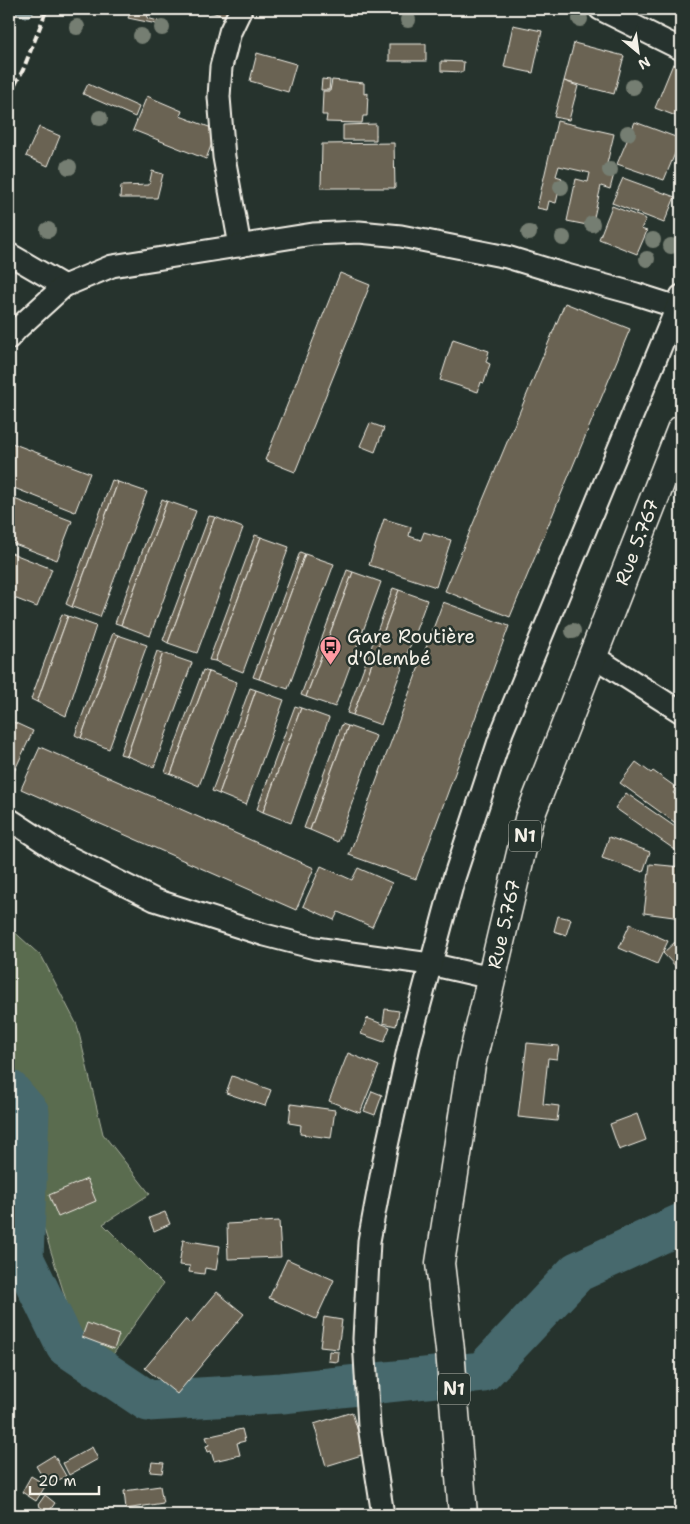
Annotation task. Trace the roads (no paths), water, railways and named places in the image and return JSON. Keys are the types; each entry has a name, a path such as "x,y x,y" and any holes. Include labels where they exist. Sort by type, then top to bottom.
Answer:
{"highway":[{"name":"Rue 5.767","path":"463,1515 450,1350 440,1263 471,1065 529,819 681,430"}],"street":[{"path":"240,9 230,32 221,67 219,97 224,158 240,246"},
{"path":"600,9 681,48"},
{"path":"9,338 64,286 112,266 313,234 359,232 401,236 507,257 636,294 679,302 502,732 454,878 410,1041 368,1241 365,1348 369,1426 383,1515"},
{"path":"9,254 64,286"},
{"path":"593,656 681,712"},
{"path":"9,819 61,853 155,900 265,935 314,948 430,964 491,978"}],"waterway":[{"path":"15,9 26,14 32,9"},
{"path":"9,1090 29,1113 23,1258 66,1346 148,1401 282,1393 483,1372 577,1272 681,1224"}],"railway":[{"path":"9,96 23,70 47,9"}],"place":[{"name":"Gare Routière d'Olembé","path":"331,666"}]}
